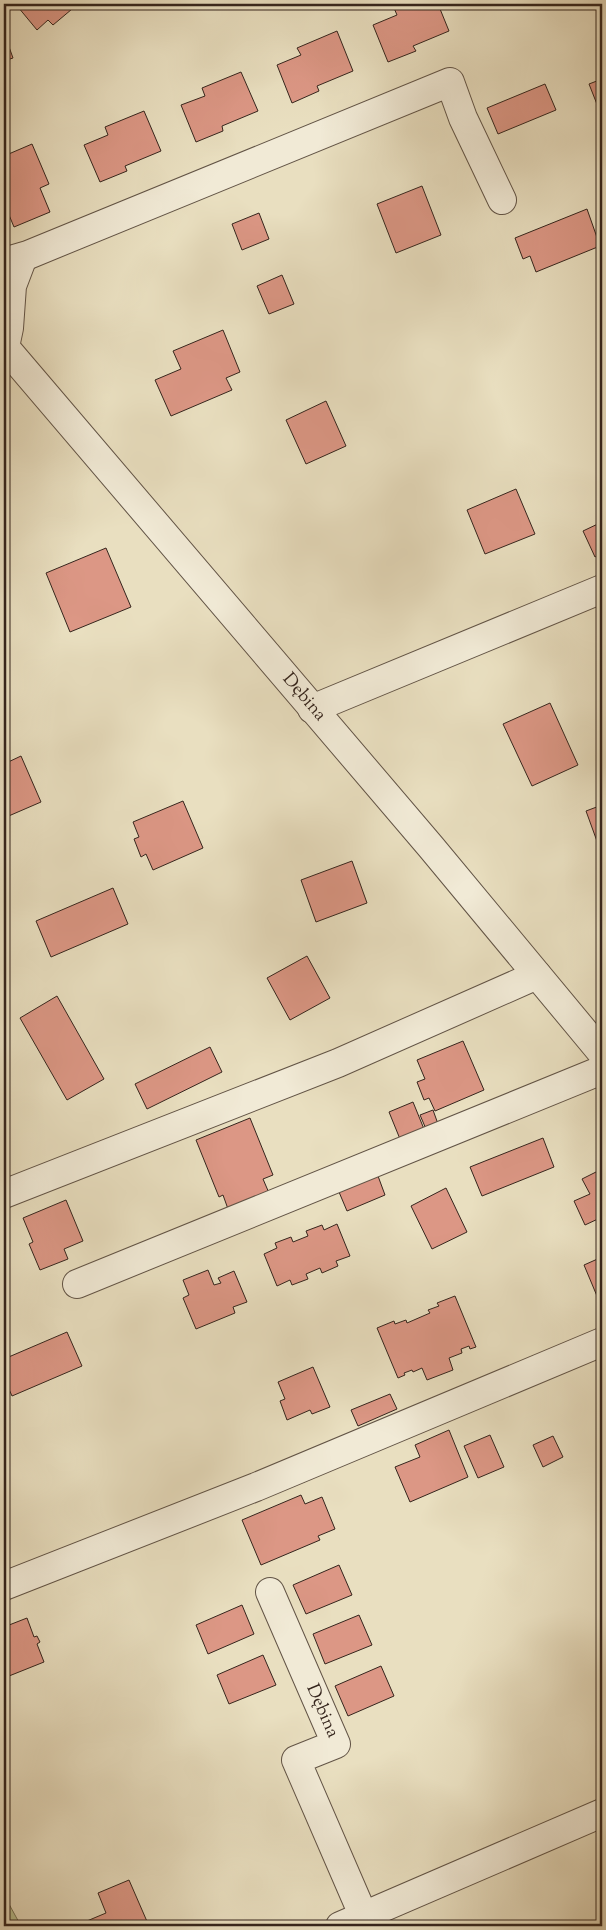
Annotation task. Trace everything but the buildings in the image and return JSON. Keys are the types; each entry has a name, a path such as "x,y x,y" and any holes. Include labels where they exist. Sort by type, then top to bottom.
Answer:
{"street":[{"path":"4,346 9,328 14,259 450,82 463,118 502,200"},
{"name":"Dębina","path":"4,346 437,854 602,1053"},
{"path":"312,709 602,589"},
{"path":"4,1194 338,1063 537,976"},
{"path":"77,1284 602,1070"},
{"path":"4,1586 273,1480 602,1342"},
{"name":"Dębina","path":"270,1592 336,1744 296,1760 352,1922"},
{"path":"352,1922 602,1813"}],"green space":[{"path":"4,1895 21,1926 4,1926"}]}
